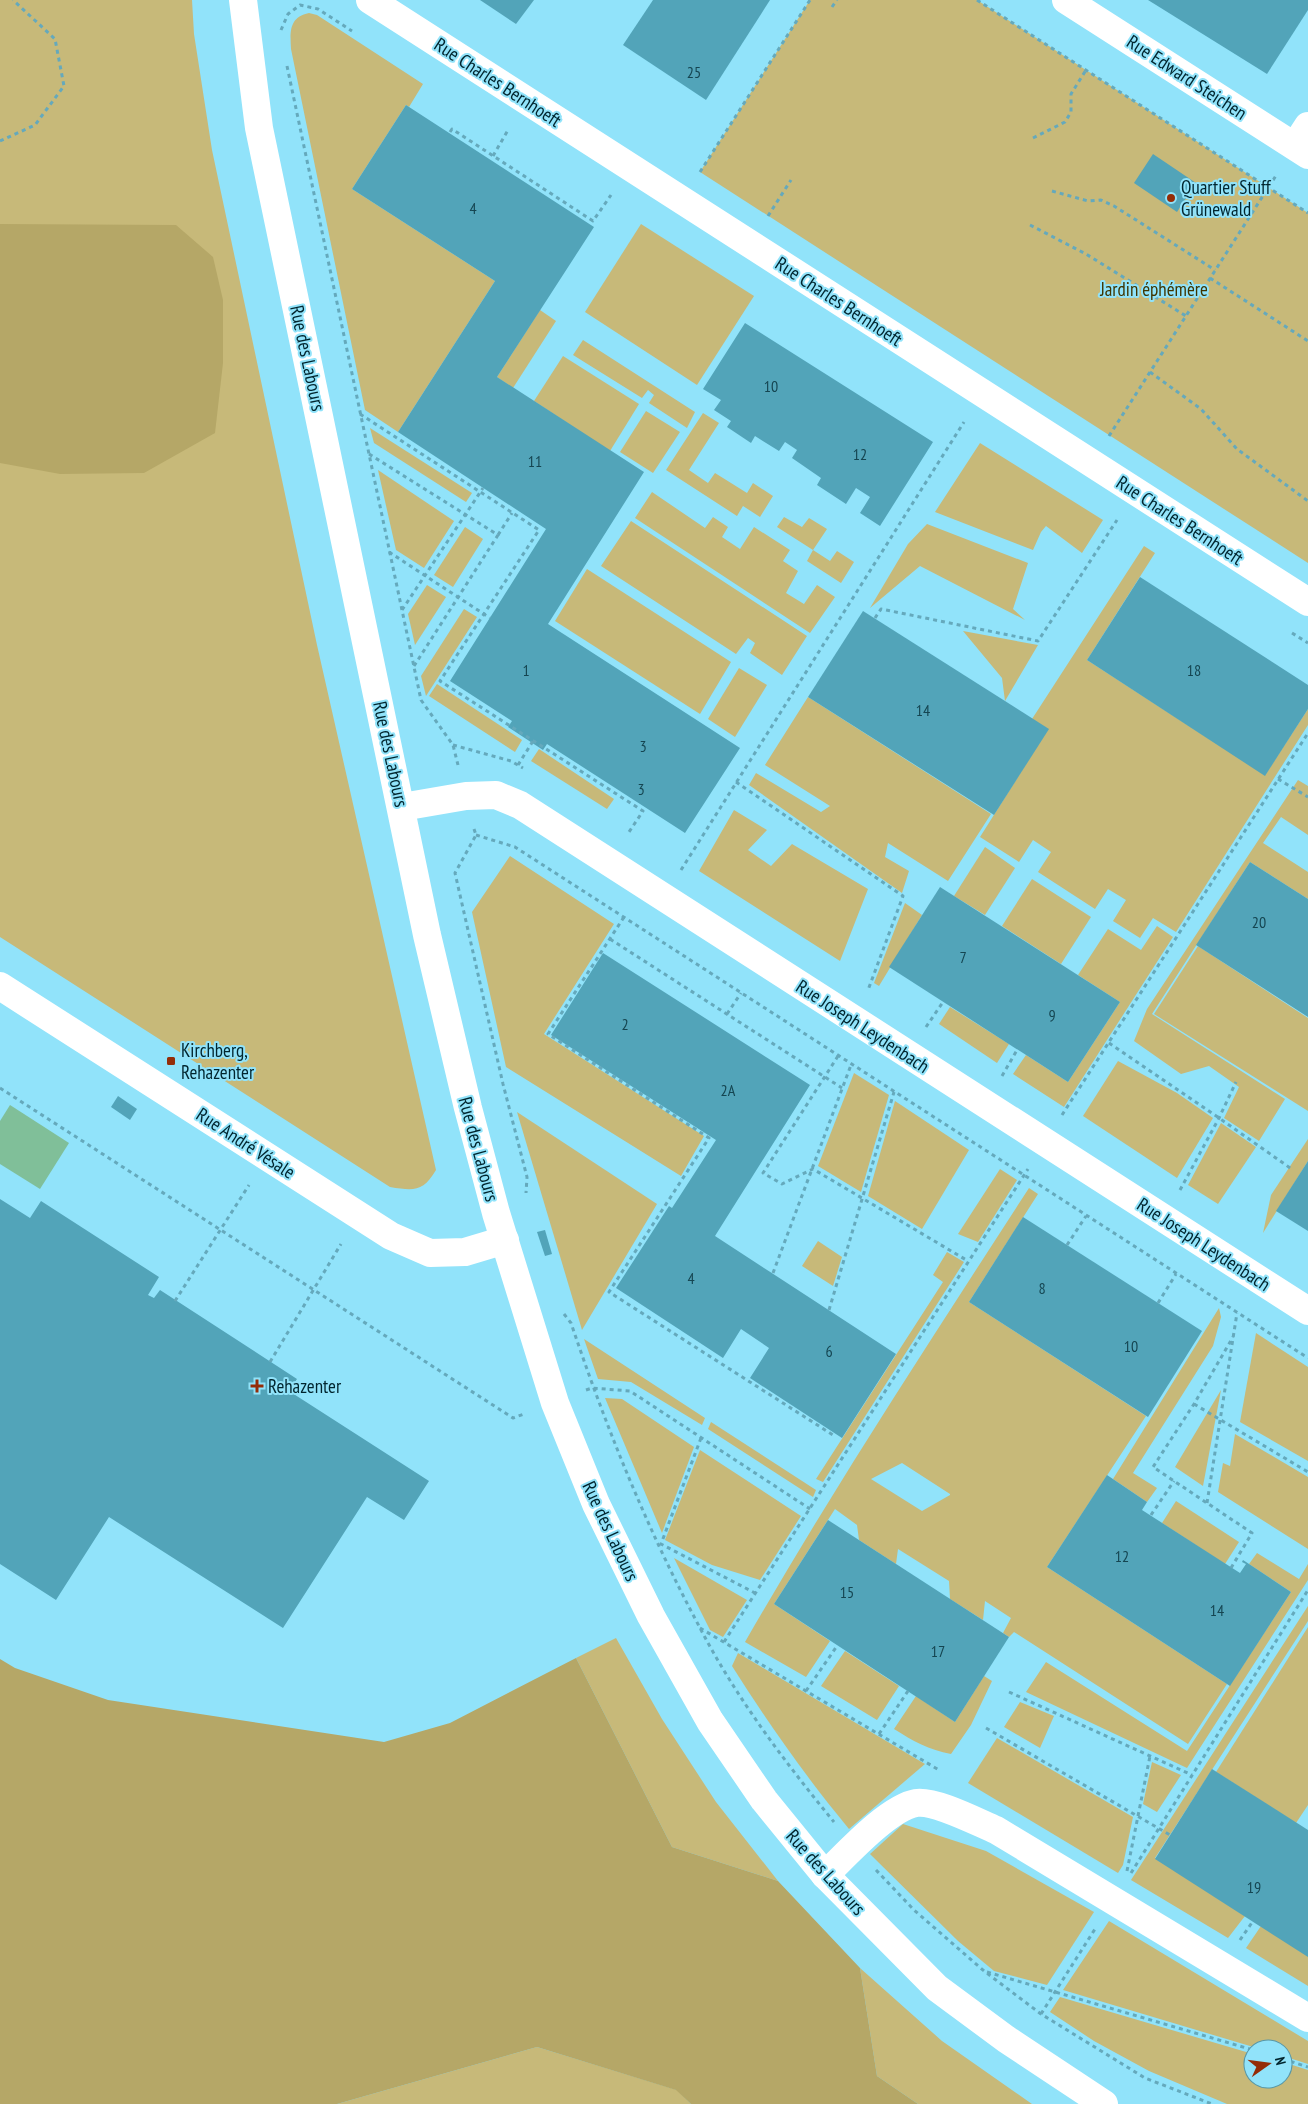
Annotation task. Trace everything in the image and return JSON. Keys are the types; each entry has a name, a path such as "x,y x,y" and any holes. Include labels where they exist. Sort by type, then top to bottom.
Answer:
{"street":[{"name":"Rue des Labours","path":"243,0 259,128 402,807 427,935 466,1099 505,1240 555,1402 596,1504 639,1592 710,1721 764,1800 825,1875 937,1988 1013,2044 1104,2104"},
{"name":"Rue Charles Bernhoeft","path":"370,0 1308,602"},
{"name":"Rue Edward Steichen","path":"1066,0 1304,142"},
{"name":"Rue Joseph Leydenbach","path":"402,807 466,796 496,795 520,805 1308,1311"},
{"name":"Rue André Vésale","path":"0,986 392,1236 430,1253 465,1252 505,1240"},
{"path":"825,1875 887,1816 916,1803 943,1807 996,1830 1119,1891 1308,2018"}],"path":[{"path":"0,141 35,125 64,86 55,39 13,0"},
{"path":"300,0 300,5"},
{"path":"708,177 700,172 810,0"},
{"path":"832,7 837,0"},
{"path":"977,0 1308,213"},
{"path":"281,31 288,14 300,5 318,9 358,34"},
{"path":"285,57 421,700 453,745 476,836 455,873 503,1084 527,1177 526,1201"},
{"path":"1033,138 1065,122 1071,112 1071,94 1086,70"},
{"path":"500,125 516,135"},
{"path":"450,132 452,129 593,221 611,195"},
{"path":"493,156 508,130"},
{"path":"1092,463 1269,187 1304,142"},
{"path":"768,216 791,180"},
{"path":"603,190 619,200"},
{"path":"1052,191 1088,201 1100,200 1114,206 1215,270"},
{"path":"761,211 776,221"},
{"path":"1030,225 1086,254 1186,316"},
{"path":"1210,278 1308,341"},
{"path":"1150,372 1201,409 1237,449 1308,501"},
{"path":"360,414 539,530 440,681 643,811 626,835"},
{"path":"956,417 972,428"},
{"path":"681,870 964,422"},
{"path":"1101,430 1118,441"},
{"path":"368,454 498,535"},
{"path":"402,610 483,488"},
{"path":"414,666 512,513"},
{"path":"1110,515 1125,525"},
{"path":"875,618 881,610 1038,641 1117,520"},
{"path":"389,552 490,618"},
{"path":"1291,632 1308,643"},
{"path":"724,1642 1308,733"},
{"path":"518,765 533,741"},
{"path":"1278,779 1308,798"},
{"path":"736,782 903,896 868,990"},
{"path":"476,836 514,847 1308,1358"},
{"path":"624,917 548,1034 710,1138 609,1292 833,1435"},
{"path":"610,939 842,1088"},
{"path":"727,1014 740,993"},
{"path":"926,1027 943,1002"},
{"path":"1109,1043 1293,1170"},
{"path":"1002,1076 1018,1050"},
{"path":"812,1169 782,1184 763,1173 838,1056"},
{"path":"773,1273 851,1065"},
{"path":"1180,1190 1220,1118 1236,1082"},
{"path":"0,1088 513,1418 592,1388 630,1391 810,1508"},
{"path":"829,1310 894,1092"},
{"path":"175,1301 267,1157"},
{"path":"812,1169 968,1261"},
{"path":"270,1362 359,1216"},
{"path":"1067,1245 1086,1216"},
{"path":"1158,1303 1176,1274"},
{"path":"559,1308 571,1323 592,1388 660,1545 699,1628 736,1688 794,1773 854,1847 914,1910 984,1971 1041,2014 1145,2078 1212,2104"},
{"path":"1207,1503 1237,1312"},
{"path":"1231,1568 1252,1533 1153,1468 1194,1404 1233,1337"},
{"path":"1194,1404 1308,1472"},
{"path":"660,1545 701,1438"},
{"path":"1151,1515 1174,1481"},
{"path":"660,1545 755,1593"},
{"path":"1041,2014 1308,1590"},
{"path":"699,1628 940,1770"},
{"path":"806,1691 837,1646"},
{"path":"880,1734 908,1691"},
{"path":"1010,1692 1192,1775"},
{"path":"986,1728 1170,1834"},
{"path":"1119,1891 1150,1756"},
{"path":"1235,1947 1253,1921"},
{"path":"984,1971 1243,2047"},
{"path":"1293,2062 1308,2067"}],"green space":[{"path":"0,0 192,0 194,34 212,150 317,645 436,1170 427,1182 417,1188 390,1187 0,937"},
{"name":"Jardin éphémère","path":"810,0 977,0 1308,213 1308,563 700,172"},
{"path":"309,13 317,15 423,84 409,107 406,105 352,189 495,281 398,432 365,410 291,49 291,31 294,22 302,15"},
{"path":"641,224 754,296 697,385 585,312"},
{"path":"540,310 556,321 513,388 497,377"},
{"path":"583,340 695,412 687,428 649,403 654,395 648,390 642,398 573,355"},
{"path":"563,356 639,404 610,451 534,401"},
{"path":"646,411 680,432 653,473 620,452"},
{"path":"703,413 719,423 689,470 708,483 715,473 747,493 753,483 773,496 760,517 743,506 737,516 666,470"},
{"path":"370,428 472,493 466,502 374,443"},
{"path":"980,443 1103,520 1082,553 1046,526 1041,532 1033,550 935,512"},
{"path":"378,470 454,521 424,568 396,550"},
{"path":"652,492 705,528 713,517 728,527 722,537 740,549 754,527 790,550 783,561 798,571 786,593 804,604 817,585 835,597 810,633 635,518"},
{"path":"784,517 802,527 809,518 827,529 813,550 777,527"},
{"path":"631,521 807,636 782,675 750,653 755,643 748,638 736,654 601,566"},
{"path":"927,524 1028,563 1013,609 1025,620 920,566 870,608 908,544"},
{"path":"465,527 483,539 453,587 434,575"},
{"path":"1144,546 1155,553 1087,660 1265,775 1308,709 1308,725 1176,932 1153,918 1140,938 1113,921 1126,900 1108,889 1095,909 1038,872 1051,852 1033,840 1019,862 980,837 1048,729 1032,719"},
{"path":"813,550 830,561 837,551 854,562 841,583 807,561"},
{"path":"587,569 731,662 700,714 555,621"},
{"path":"427,585 446,597 415,645 408,614"},
{"path":"464,609 477,617 426,696 421,676"},
{"path":"963,631 1038,645 1005,701 1002,678"},
{"path":"739,668 767,685 735,737 708,719"},
{"path":"437,684 522,740 515,752 429,696"},
{"path":"808,697 991,814 948,881 888,843 885,857 909,871 902,893 749,785 756,773 821,812 830,806 765,765"},
{"path":"539,749 614,799 607,809 531,761"},
{"path":"1298,780 1308,786 1308,835 1281,817 1263,843 1308,872 1308,899 1250,862 1152,1014 1285,1099 1259,1141 1224,1118 1239,1087 1209,1066 1181,1074 1134,1041 1147,1009"},
{"path":"734,810 767,830 748,850 771,866 792,844 868,889 840,961 699,871"},
{"path":"985,847 1015,868 985,915 954,896"},
{"path":"510,856 614,924 544,1034 704,1136 681,1176 506,1067 472,912"},
{"path":"1032,879 1091,917 1061,964 1002,926"},
{"path":"905,903 922,915 879,986 874,983"},
{"path":"1157,926 1173,937 1064,1107 1013,1074 1026,1055 1068,1082 1120,1002 1078,975 1108,929 1141,950"},
{"path":"1198,946 1308,1018 1308,1111 1154,1014"},
{"path":"950,1007 1009,1044 997,1063 939,1024"},
{"path":"1118,1061 1177,1093 1213,1118 1177,1178 1083,1116"},
{"path":"854,1073 889,1095 861,1192 818,1166"},
{"path":"895,1101 969,1150 922,1229 868,1196"},
{"path":"517,1112 657,1204 582,1330"},
{"path":"1221,1123 1256,1147 1218,1204 1188,1185"},
{"path":"1308,1139 1308,1161 1263,1233 1271,1195"},
{"path":"1000,1169 1017,1180 978,1242 958,1234"},
{"path":"1029,1188 1038,1194 969,1302 1146,1416 1047,1567 1227,1684 1188,1744 1014,1632 1009,1637 1003,1633 1011,1618 985,1601 983,1620 950,1599 949,1581 898,1549 896,1564 859,1540 857,1525 835,1509 774,1604 830,1641 806,1677 745,1642 848,1470","holes":["902,1463 950,1494 922,1511 871,1479"]},
{"path":"818,1241 842,1257 833,1286 802,1266"},
{"path":"947,1252 964,1262 823,1482 816,1479 943,1282 933,1275"},
{"path":"1219,1308 1221,1317 1213,1346 1133,1473 1157,1488 1147,1502 1113,1479"},
{"path":"1256,1333 1308,1367 1308,1461 1240,1422"},
{"path":"584,1339 705,1418 702,1425 631,1382 598,1379"},
{"path":"1221,1390 1203,1486 1175,1467"},
{"path":"605,1398 622,1399 694,1447 662,1533"},
{"path":"711,1422 816,1490 813,1497 708,1429"},
{"path":"1235,1434 1308,1477 1308,1549 1218,1492 1223,1463 1230,1466"},
{"path":"700,1450 801,1516 760,1580 712,1565 665,1540"},
{"path":"1176,1501 1239,1542 1225,1564 1162,1523"},
{"path":"1257,1553 1299,1579 1308,1564 1308,1580 1187,1768 1026,1692 1046,1662 1187,1751 1291,1592 1249,1564"},
{"path":"674,1558 747,1600 723,1637 710,1630"},
{"path":"1308,1606 1308,1621 1155,1858 1245,1916 1228,1938 1131,1880"},
{"path":"1308,1627 1308,1805 1296,1823 1216,1772"},
{"path":"616,1638 662,1719 716,1802 778,1881 672,1847 576,1658"},
{"path":"845,1651 899,1686 877,1720 821,1686"},
{"path":"738,1653 925,1764 849,1829 788,1749 732,1666"},
{"path":"984,1676 992,1681 971,1725 951,1754 921,1744 894,1729 916,1696 955,1722"},
{"path":"1020,1702 1054,1716 1040,1748 1004,1727"},
{"path":"997,1738 1133,1817 1123,1865 1118,1873 968,1783"},
{"path":"1152,1762 1181,1775 1157,1812 1143,1804"},
{"path":"903,1824 986,1851 1094,1912 1047,1985 994,1971 958,1941 870,1854"},
{"path":"1109,1921 1308,2041 1308,2064 1293,2059 1293,2039 1243,2039 1243,2044 1063,1990"},
{"path":"1261,1926 1308,1931 1308,1986 1246,1948"},
{"path":"860,1968 942,2041 1032,2104 918,2104 877,2076"},
{"path":"1060,1997 1243,2051 1243,2089 1293,2089 1293,2065 1308,2070 1308,2104 1227,2104 1149,2071 1094,2041 1050,2012"},
{"path":"537,2047 677,2090 691,2104 337,2104"}],"shaded area":[{"path":"0,224 176,225 213,257 223,300 223,363 215,433 144,473 60,474 0,463"},
{"path":"10,1105 69,1143 40,1189 0,1164 0,1121"},
{"path":"576,1658 672,1847 778,1881 860,1968 877,2076 918,2104 691,2104 676,2090 537,2047 337,2104 0,2104 0,1659 15,1668 108,1700 384,1742 450,1723"}],"building":[{"path":"480,0 534,0 516,24"},
{"path":"653,0 770,0 706,100 623,45"},
{"path":"1148,0 1308,0 1308,10 1267,74"},
{"path":"406,105 594,227 497,377 644,472 548,624 740,748 685,833 547,744 543,750 508,727 512,721 450,681 546,529 398,432 495,281 352,189"},
{"name":"Quartier Stuff Grünewald","path":"1153,154 1196,183 1177,212 1134,183"},
{"path":"745,323 933,442 880,526 860,513 870,497 856,488 846,504 817,485 821,478 792,458 797,450 785,442 779,451 755,436 751,443 727,427 731,421 714,410 721,400 703,389"},
{"path":"1140,577 1308,685 1308,709 1265,776 1087,660"},
{"path":"863,611 1049,729 994,815 808,697"},
{"path":"1250,862 1308,899 1308,1017 1196,945"},
{"path":"940,887 1120,1002 1068,1082 889,967"},
{"path":"603,953 810,1085 715,1236 896,1354 842,1438 750,1378 769,1348 741,1329 723,1358 616,1288 669,1206 672,1208 716,1140 551,1035"},
{"path":"118,1096 137,1109 130,1120 111,1107"},
{"path":"1308,1161 1308,1231 1276,1211"},
{"name":"Rehazenter","path":"0,1199 30,1218 41,1201 159,1277 148,1295 154,1298 160,1290 297,1379 289,1391 429,1481 404,1520 367,1497 283,1628 109,1517 56,1600 0,1564"},
{"path":"1023,1217 1202,1331 1148,1417 969,1302"},
{"path":"545,1230 552,1254 545,1256 537,1232"},
{"path":"1107,1475 1147,1502 1142,1510 1240,1573 1246,1564 1242,1562 1243,1560 1291,1592 1230,1686 1047,1567"},
{"path":"828,1520 1009,1637 955,1722 774,1604"},
{"path":"1212,1769 1308,1830 1308,1957 1155,1859"}],"place":[{"name":"Quartier Stuff Grünewald","path":"1171,198"},
{"name":"Kirchberg, Rehazenter","path":"171,1061"},
{"name":"Rehazenter","path":"257,1386"}]}
